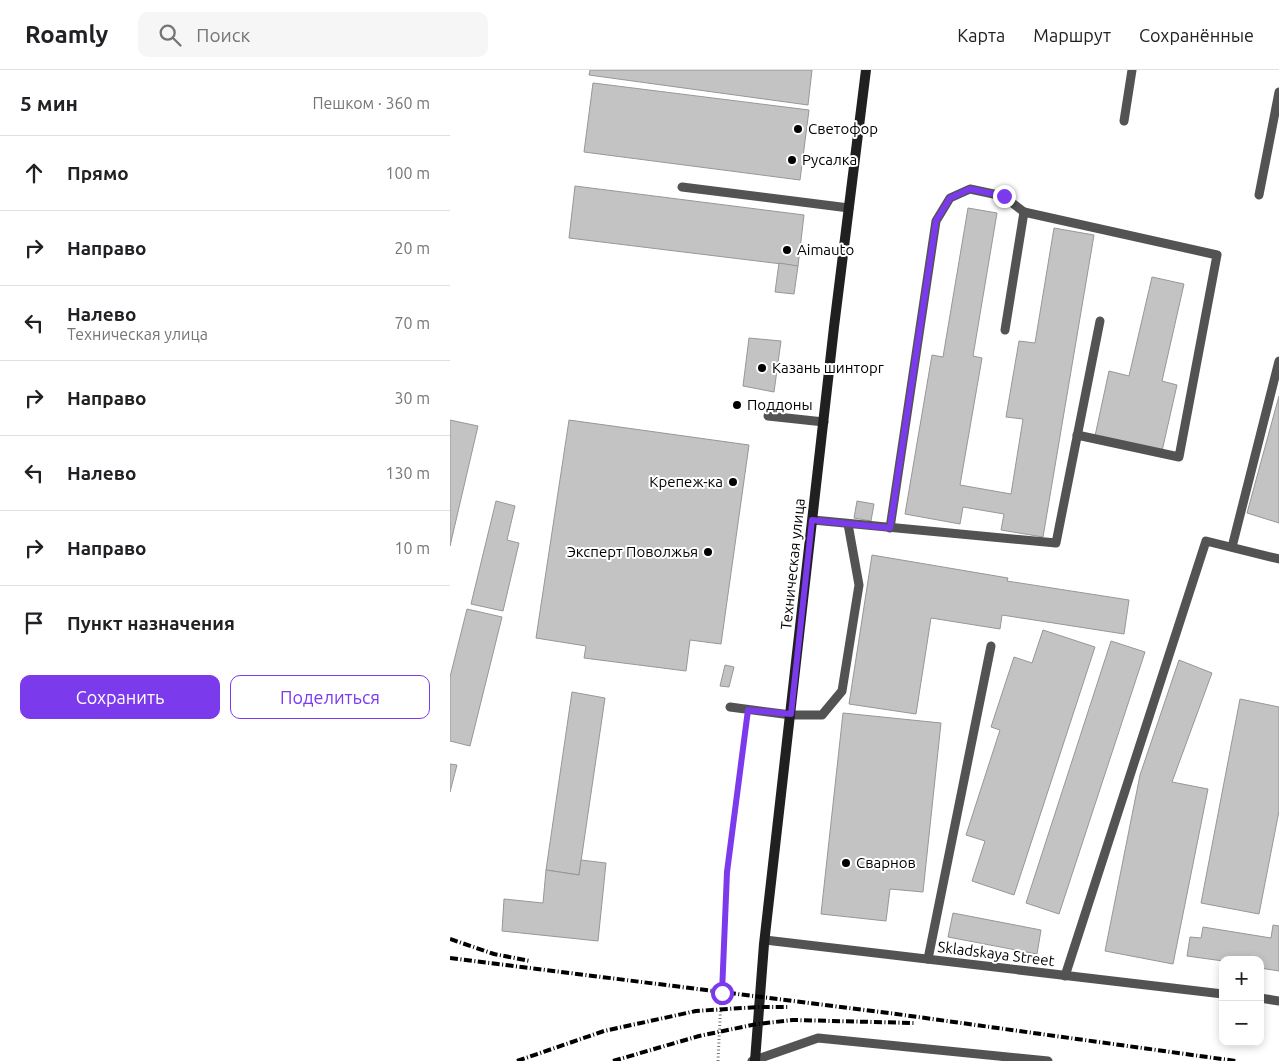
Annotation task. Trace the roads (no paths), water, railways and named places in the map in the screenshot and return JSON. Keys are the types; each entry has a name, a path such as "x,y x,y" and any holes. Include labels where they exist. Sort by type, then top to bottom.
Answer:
{"main road":[{"name":"Техническая улица","path":"754,1061 765,940 812,520 866,70"}],"lane":[{"path":"1124,121 1132,70"},
{"path":"1259,195 1279,92"},
{"path":"682,187 849,208"},
{"path":"890,528 936,221 950,198 970,189 1004,196 1024,212 1217,255 1179,457 1077,436"},
{"path":"1004,330 1024,212"},
{"path":"812,520 1056,543 1100,321"},
{"path":"1232,547 1279,361"},
{"path":"768,416 824,422"},
{"path":"730,707 791,714 822,715 842,691 859,585 848,524"},
{"path":"1064,976 1206,541 1279,560"},
{"path":"928,959 991,646"},
{"name":"Skladskaya Street","path":"765,940 1219,994"},
{"path":"1264,999 1279,1001"},
{"path":"754,1061 818,1038 1048,1061"}],"railway":[{"path":"450,939 494,954 530,961"},
{"path":"450,958 889,1013 1236,1061"},
{"path":"517,1061 604,1031 696,1011 789,1007"},
{"path":"613,1061 699,1036 757,1024 793,1020 914,1023"}],"place":[{"name":"Светофор","path":"798,129"},
{"name":"Русалка","path":"792,160"},
{"name":"Aimauto","path":"787,250"},
{"name":"Казань шинторг","path":"762,368"},
{"name":"Поддоны","path":"737,405"},
{"name":"Крепеж-ка","path":"733,482"},
{"name":"Эксперт Поволжья","path":"708,552"},
{"name":"Сварнов","path":"846,863"}]}
